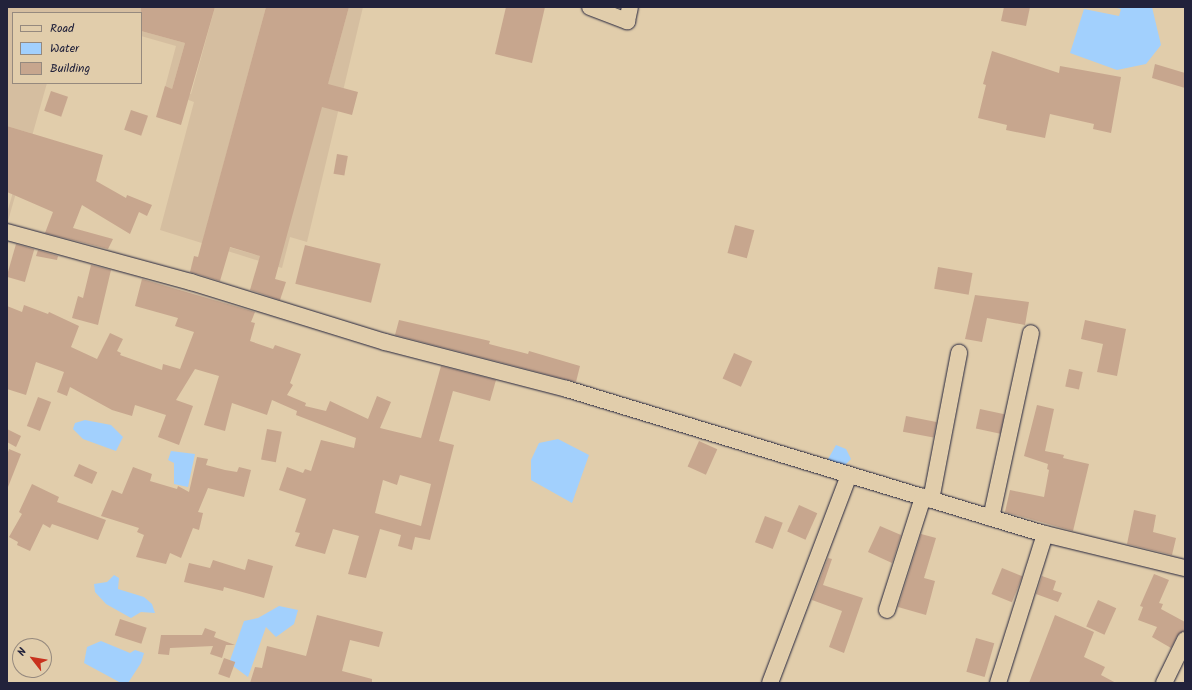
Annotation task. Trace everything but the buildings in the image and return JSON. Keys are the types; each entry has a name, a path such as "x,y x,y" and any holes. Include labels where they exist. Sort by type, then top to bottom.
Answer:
{"street":[{"path":"590,7 627,21 630,7"},
{"path":"7,232 192,282 385,342 567,389 1045,534 1185,568"},
{"path":"991,518 1031,333"},
{"path":"887,610 927,499 959,354"},
{"path":"770,683 849,475"},
{"path":"998,683 1045,534"},
{"path":"1164,683 1185,640"}],"shaded area":[{"path":"7,7 145,7 142,12 12,12 12,84 47,84 8,221 7,213 30,133 7,126"},
{"path":"215,7 266,7 203,240 279,261 349,7 363,7 307,242 290,237 282,268 160,230 194,102 164,91 176,46 142,36 142,31 185,43 172,89 191,94"}],"water":[{"path":"1113,7 1152,7 1161,45 1146,64 1117,70 1070,53 1084,9 1119,16 1121,9"},
{"path":"85,420 111,425 123,437 116,451 83,439 73,429 75,423"},
{"path":"558,439 589,455 572,503 531,480 531,460 539,443"},
{"path":"836,445 846,449 851,459 843,467 827,461"},
{"path":"171,451 195,454 188,487 174,484 174,463 168,460"},
{"path":"114,575 119,578 118,589 144,597 152,604 155,613 141,612 131,618 106,604 95,592 94,584 107,582"},
{"path":"279,606 298,610 294,624 276,637 266,627 248,677 229,663 244,621 258,618"},
{"path":"101,641 130,653 135,650 144,653 141,663 128,683 121,683 84,663 87,647"}]}
